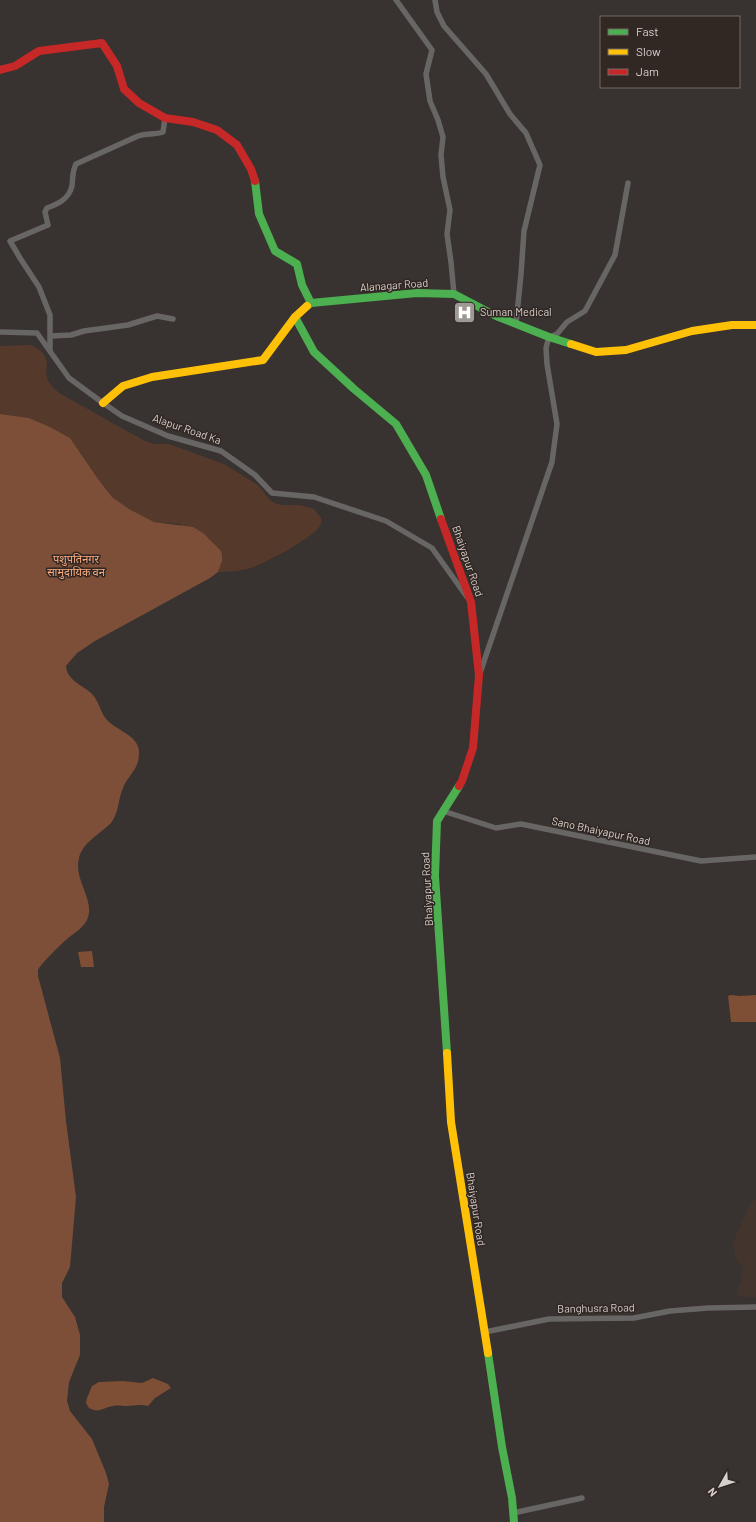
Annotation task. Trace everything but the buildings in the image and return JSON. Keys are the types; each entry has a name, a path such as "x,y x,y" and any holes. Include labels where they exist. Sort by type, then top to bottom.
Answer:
{"street":[{"path":"396,0 432,50 426,74 430,101 443,137 441,155 442,177 450,210 447,234 454,294"},
{"path":"435,0 437,12 444,26 486,74 510,114 526,133 540,165 524,231 516,324"},
{"path":"0,70 15,66 39,51 90,44 102,44 117,66 124,89 139,103 165,118 193,122 217,130 237,145 251,169 256,186 259,214 275,251 297,264 302,285 311,303 295,318 263,360 212,366 152,377 123,386 103,403"},
{"path":"50,350 50,315 39,287 10,241 48,225 45,212 47,208 61,203 72,187 73,171 76,164 138,136 144,134 156,135 163,132 165,118"},
{"path":"479,675 552,462 558,424 547,364 546,348 549,337 557,334 567,322 584,311 615,255 628,183"},
{"name":"Alanagar Road","path":"311,303 417,293 454,294 496,316 549,337 596,352 626,350 692,331 732,325 756,325"},
{"path":"50,336 71,335 84,331 128,325 157,316 173,319"},
{"name":"Bhaiyapur Road","path":"295,318 314,352 396,424 426,475 471,602 479,675 473,748 462,781 437,821 435,876 451,1122 514,1522"},
{"name":"Alapur Road Ka","path":"0,332 37,333 69,378 122,416 168,436 221,451 254,475 272,493 314,497 386,521 432,548 471,602"},
{"name":"Sano Bhaiyapur Road","path":"443,811 496,828 521,824 701,861 756,857"},
{"name":"Banghusra Road","path":"485,1332 549,1319 634,1318 670,1311 708,1308 756,1307"},
{"path":"513,1513 582,1498"}],"shaded area":[{"path":"30,345 39,350 46,358 47,378 50,384 59,393 145,441 154,444 169,444 224,464 258,485 274,503 282,505 300,505 314,509 321,518 321,524 301,542 258,565 239,571 218,572 222,561 180,524 154,522 129,509 112,497 70,438 29,418 0,414 0,346"},
{"path":"92,951 94,967 81,967 78,952"},
{"path":"756,995 756,1022 731,1022 728,996"},
{"path":"756,1199 756,1297 741,1297 737,1293 737,1290 741,1283 743,1267 736,1259 733,1242 751,1203"},
{"path":"153,1378 168,1384 171,1388 155,1398 148,1406 116,1406 101,1410 93,1410 89,1408 86,1403 92,1386 99,1382 123,1381 142,1383"}],"green space":[{"name":"पशुपतिनगर सामुदायिक वन","path":"0,414 29,418 70,438 112,497 129,509 154,522 193,527 203,533 221,551 222,556 222,561 218,572 210,578 95,641 77,653 66,666 72,679 95,697 106,719 133,739 138,747 139,753 137,764 123,788 114,819 84,847 79,858 79,874 89,905 87,920 51,954 38,970 38,976 60,1058 66,1121 76,1197 70,1267 62,1283 62,1297 75,1317 80,1335 80,1355 69,1382 67,1401 70,1411 92,1439 106,1473 109,1484 104,1507 104,1522 0,1522"}],"traffic: fast":[{"path":"255,181 259,214 275,251 297,264 302,285 311,303"},
{"path":"307,306 311,303 417,293 454,294 496,316 571,344"},
{"path":"295,317 314,352 354,389 396,424 426,475 441,519"},
{"path":"447,1053 435,876 437,821 459,786"},
{"path":"488,1353 502,1447 512,1498 514,1522"}],"traffic: slow":[{"path":"103,403 123,386 152,377 263,360 295,317 307,306"},
{"path":"571,344 596,352 626,350 692,331 732,325 756,325"},
{"path":"447,1053 451,1122 488,1353"}],"traffic: jam":[{"path":"0,70 15,66 39,51 102,43 117,66 124,89 139,103 165,118 193,122 217,130 237,145 251,169 255,181"},
{"path":"441,519 471,602 479,675 473,748 459,786"}],"place":[{"name":"Suman Medical","path":"464,312"}]}
